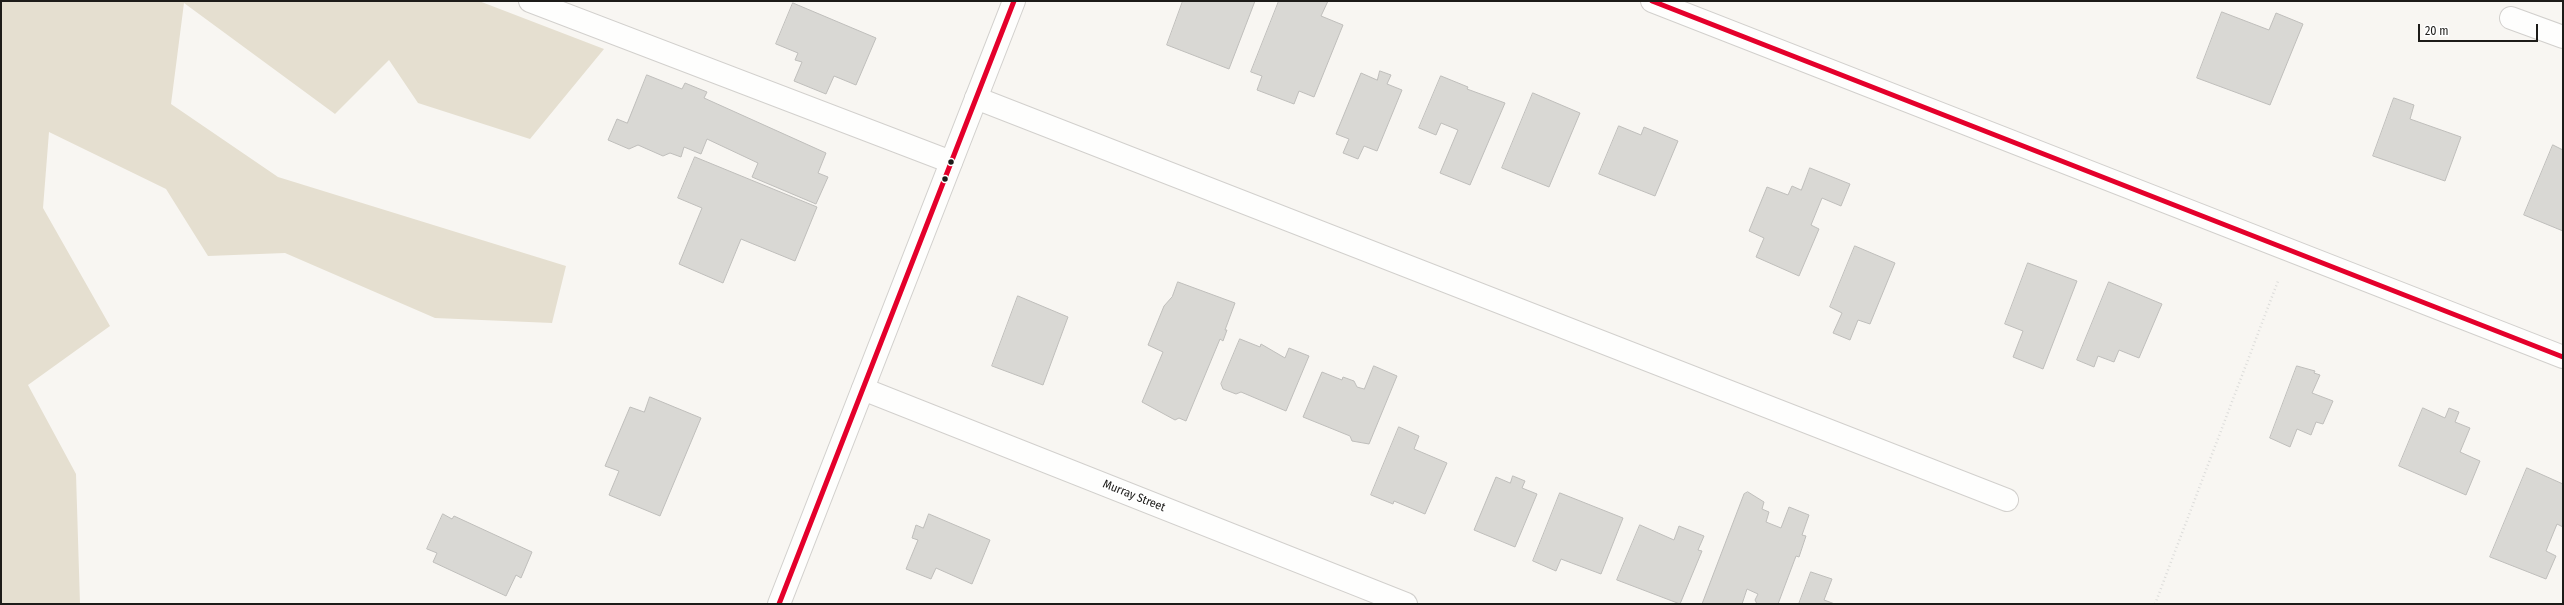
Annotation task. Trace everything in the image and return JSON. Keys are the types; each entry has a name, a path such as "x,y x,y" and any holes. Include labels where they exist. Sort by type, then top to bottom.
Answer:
{"street":[{"path":"530,1 951,162"},
{"path":"779,604 1014,1"},
{"path":"1652,1 2563,357"},
{"path":"2511,18 2563,37"},
{"path":"976,98 2007,500"},
{"name":"Murray Street","path":"863,389 1406,604"}],"path":[{"path":"2155,604 2290,250"}],"shaded area":[{"path":"1,1 479,1 604,49 530,139 418,103 389,60 335,114 184,3 171,104 278,177 566,266 552,323 435,318 285,253 208,256 166,189 49,132 43,208 110,326 28,385 76,474 80,604 1,604"}],"building":[{"path":"1183,1 1255,1 1229,69 1167,45"},
{"path":"1279,1 1328,1 1321,16 1343,25 1314,97 1299,91 1294,104 1257,90 1262,76 1251,72"},
{"path":"793,3 876,38 856,85 834,76 826,94 794,81 802,62 795,60 798,53 776,44"},
{"path":"2222,12 2269,30 2276,13 2303,24 2270,105 2197,78"},
{"path":"1380,71 1391,75 1387,84 1402,90 1377,151 1364,146 1358,159 1343,153 1349,139 1336,134 1361,73 1377,80"},
{"path":"647,75 682,89 685,83 707,92 704,98 826,153 818,173 828,177 816,204 752,177 758,163 707,139 701,154 684,147 681,157 670,153 663,156 638,145 629,149 608,140 617,119 627,123"},
{"path":"1441,76 1468,87 1467,89 1505,103 1470,185 1440,173 1458,130 1441,123 1436,135 1419,128"},
{"path":"1533,93 1580,113 1549,187 1502,168"},
{"path":"2394,98 2414,105 2410,119 2461,137 2445,181 2373,156"},
{"path":"1619,126 1641,135 1644,127 1678,141 1655,196 1599,174"},
{"path":"2553,145 2563,150 2563,231 2524,215"},
{"path":"695,157 817,207 795,261 741,239 723,283 679,264 702,208 678,198"},
{"path":"1810,168 1850,184 1841,206 1822,198 1811,225 1819,229 1799,276 1756,257 1764,238 1749,231 1767,187 1788,195 1792,186 1801,190"},
{"path":"1855,246 1895,263 1870,324 1858,320 1850,340 1833,333 1842,313 1830,307"},
{"path":"2028,263 2077,281 2043,369 2013,357 2023,331 2005,324"},
{"path":"1178,282 1235,303 1225,330 1227,330 1223,341 1220,339 1186,421 1179,418 1175,420 1142,402 1163,352 1148,345 1164,306 1172,297"},
{"path":"2109,282 2162,304 2139,358 2119,350 2114,362 2098,356 2094,367 2077,360"},
{"path":"1018,296 1068,317 1043,385 992,366"},
{"path":"1240,339 1260,347 1261,344 1285,358 1289,348 1309,356 1286,411 1241,392 1236,394 1223,389 1221,384"},
{"path":"1374,366 1397,376 1369,444 1352,441 1350,436 1303,417 1322,372 1342,380 1343,377 1354,381 1357,387 1364,389"},
{"path":"2297,366 2315,371 2314,373 2320,375 2312,393 2333,401 2323,424 2316,422 2311,435 2297,429 2290,447 2270,438"},
{"path":"650,397 701,418 660,516 609,495 619,471 605,466 630,407 644,412"},
{"path":"2423,408 2445,418 2449,408 2459,412 2455,422 2470,428 2460,452 2480,461 2466,495 2399,466"},
{"path":"1399,427 1419,436 1414,449 1447,463 1425,514 1394,501 1393,504 1371,495"},
{"path":"2527,468 2563,484 2563,527 2557,524 2546,551 2556,556 2546,579 2490,557"},
{"path":"1513,476 1525,481 1522,488 1537,494 1515,547 1474,530 1496,477 1510,483"},
{"path":"1748,492 1764,502 1762,509 1769,512 1766,522 1781,528 1789,507 1809,515 1802,535 1806,536 1799,557 1796,556 1778,604 1757,604 1755,600 1758,594 1747,589 1742,604 1702,604 1744,494"},
{"path":"1560,493 1623,518 1601,574 1561,559 1556,571 1533,561"},
{"path":"443,514 452,519 454,516 532,552 521,578 516,575 506,596 433,562 437,553 427,549"},
{"path":"929,514 990,540 972,584 936,568 931,579 906,569 918,540 912,538 916,525 923,528"},
{"path":"1640,525 1674,540 1679,526 1704,536 1698,550 1702,551 1680,604 1617,580"},
{"path":"1811,572 1832,579 1824,600 1835,604 1799,604"}],"transit line":[{"path":"779,604 1014,1"},
{"path":"1652,1 2563,357"}]}
